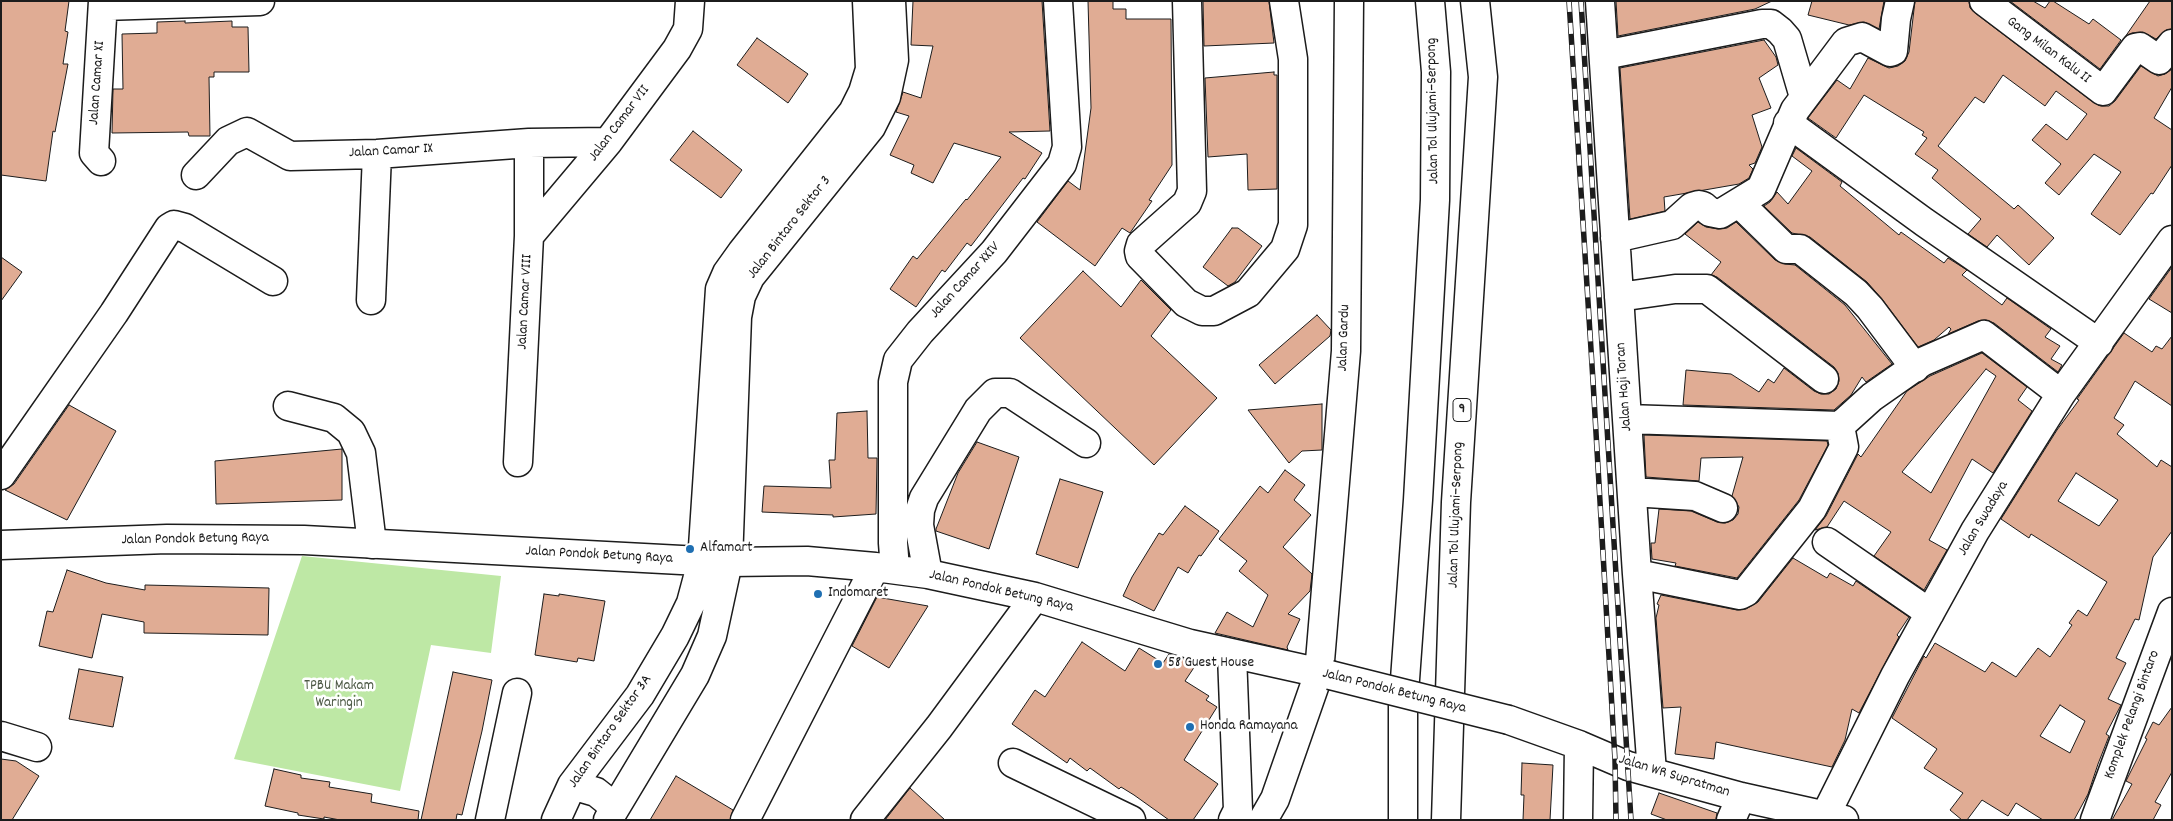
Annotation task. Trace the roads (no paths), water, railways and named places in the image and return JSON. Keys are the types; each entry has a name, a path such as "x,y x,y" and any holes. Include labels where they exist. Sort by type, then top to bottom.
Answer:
{"main road":[{"path":"103,4 260,1"},
{"name":"Jalan Camar VII","path":"529,236 608,142 684,38 688,29 690,1"},
{"name":"Jalan Bintaro Sektor 3","path":"715,562 720,289 727,273 742,252 853,112 863,92 870,69 868,1"},
{"name":"Jalan Bintaro Sektor 3","path":"715,562 737,317 741,296 750,277 871,127 886,97 894,60 890,1"},
{"name":"Jalan Camar XXIV","path":"885,568 893,544 893,382 898,360 920,332 994,252 1062,164 1067,148 1058,1"},
{"path":"1187,1 1192,191 1187,203 1141,244 1139,251 1140,256 1186,303 1202,311 1214,311 1248,293 1285,249 1293,225 1293,59 1284,1"},
{"name":"Jalan Gardu","path":"1263,820 1275,800 1324,674 1346,351 1349,1"},
{"name":"Jalan Tol Ulujami–Serpong","path":"1403,820 1403,707 1418,500 1435,200 1436,72 1430,1"},
{"name":"Jalan Tol Ulujami–Serpong","path":"1446,820 1456,502 1483,77 1475,1"},
{"path":"1483,77 1494,1"},
{"name":"Jalan Haji Toran","path":"1600,1 1637,574 1652,772"},
{"path":"1616,238 1672,225 1692,207 1698,205 1715,215 1720,214 1740,204 1761,189 1788,123 1804,97 1846,42 1862,36 1890,52 1893,51 1900,1"},
{"name":"Gang Milan Kalu II","path":"1984,1 2103,90 2135,48 2140,48 2159,60 2172,44"},
{"name":"Jalan Camar XI","path":"101,161 94,153 103,4"},
{"path":"1604,55 1762,24 1771,24 1780,30 1787,39 1804,97"},
{"path":"1788,123 1924,222 2098,342"},
{"name":"Jalan Camar IX","path":"196,175 228,141 246,132 290,156 377,154 529,143 608,142"},
{"name":"Jalan Camar VIII","path":"518,462 529,236 529,143"},
{"path":"371,300 377,154"},
{"path":"1740,204 1786,249 1800,249 1856,294 1870,308 1914,368"},
{"path":"1,475 114,313 169,228 180,226 274,281"},
{"name":"Jalan Swadaya","path":"1834,818 1863,736 1976,531 2062,394 2172,240"},
{"path":"1619,297 1675,289 1707,289 1824,379"},
{"path":"1627,419 1840,426 1872,397 1922,362 1984,335 2062,394"},
{"path":"928,574 919,526 920,510 924,498 978,410 995,393 1010,393 1086,443"},
{"path":"288,406 334,418 351,432 361,453 372,544"},
{"path":"1637,574 1740,595 1746,592 1812,510 1844,447 1840,426"},
{"path":"1632,492 1695,496 1722,508"},
{"name":"Jalan Pondok Betung Raya","path":"1,545 167,539 304,540 715,562 807,561 885,568 928,574 1035,597 1232,655 1324,674 1509,720"},
{"path":"1827,542 1930,613"},
{"name":"Jalan Bintaro Sektor 3A","path":"556,820 572,785 640,695 675,636 691,603 715,562"},
{"path":"611,815 695,675 712,636 715,562"},
{"path":"745,820 885,568"},
{"path":"865,820 939,727 1035,597"},
{"name":"Komplek Pelangi Bintaro","path":"2095,820 2172,612"},
{"path":"1232,655 1238,810 1232,820"},
{"path":"490,820 517,693"},
{"name":"Jalan WR Supratman","path":"1509,720 1579,745 1628,766 1652,772 1736,808 1834,818"},
{"path":"1,736 37,748"},
{"path":"1578,820 1579,745"},
{"path":"1013,763 1131,820"},
{"path":"572,785 596,792 606,800 611,815"}],"railway":[{"path":"1569,1 1615,760 1616,820"},
{"path":"1581,1 1631,820"}],"place":[{"name":"Alfamart","path":"690,549"},
{"name":"Indomaret","path":"818,594"},
{"name":"58 Guest House","path":"1158,664"},
{"name":"Honda Ramayana","path":"1190,727"}],"park label":[{"name":"TPBU Makam Waringin","path":"339,696"}]}
